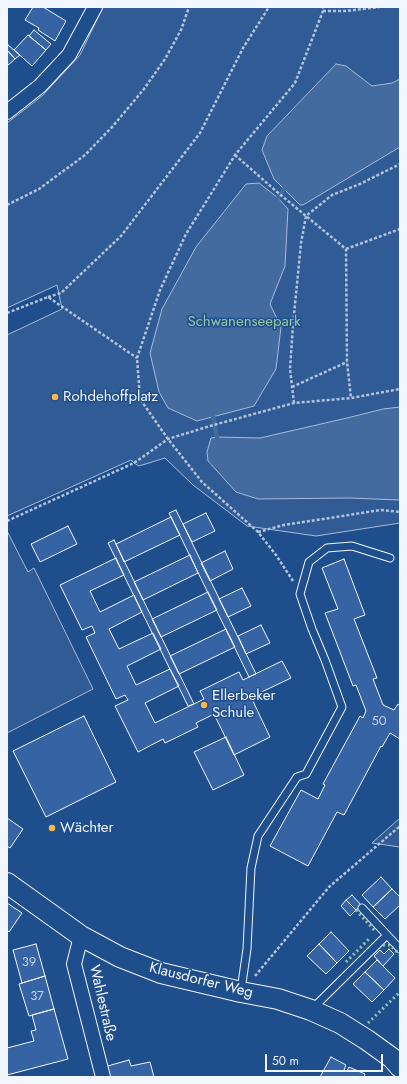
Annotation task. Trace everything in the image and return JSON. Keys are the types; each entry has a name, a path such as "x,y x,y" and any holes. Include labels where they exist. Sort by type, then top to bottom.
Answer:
{"street":[{"path":"7,112 40,86 69,55 95,7"},
{"name":"Klausdorfer Weg","path":"7,883 81,936 120,957 161,973 278,999 311,1010 340,1023 367,1040 392,1058 400,1067"},
{"name":"Wahlestraße","path":"81,936 74,964 103,1077"}],"lane":[{"path":"241,992 247,949 251,868 258,836 297,777 306,774 342,707 300,594 309,562 327,548 352,546 390,558"},
{"path":"362,908 400,949"},
{"path":"311,1010 387,935"}],"path":[{"path":"7,205 39,189 85,155 113,126 144,89 165,59 181,30 189,7"},
{"path":"7,313 48,297 61,294 122,236 200,133 243,48 269,7"},
{"path":"300,594 276,555 258,532 202,482 168,439 140,398 137,358 160,290 186,234 235,155 295,83 323,9 346,11 379,7"},
{"path":"235,155 346,249 347,362 351,398"},
{"path":"294,403 290,369 301,243 306,216 332,195 360,184 400,164"},
{"path":"346,249 400,229"},
{"path":"48,297 137,358"},
{"path":"292,387 347,362"},
{"path":"7,521 134,463 168,439 294,403 351,398 400,389"},
{"path":"258,532 284,525 382,510 400,512"},
{"path":"241,992 329,887 400,826"}],"shaded area":[{"name":"Schwanenseepark","path":"103,7 400,7 400,523 316,536 247,526 193,485 165,458 139,466 131,460 7,516 7,335 62,309 57,285 7,308 7,123 42,96 80,55"},
{"path":"336,64 346,66 372,86 392,83 400,79 400,147 303,205 300,205 274,179 262,150 267,136"},
{"path":"259,183 278,198 288,209 285,266 270,304 281,327 276,369 254,406 197,421 168,408 159,392 150,353 162,309 196,247 246,184"},
{"path":"400,407 400,500 349,498 258,499 236,492 208,461 207,452 211,438 260,438 383,409"},
{"path":"7,531 28,572 34,568 93,689 7,733"},
{"path":"400,818 400,847 372,843"}],"building":[{"path":"33,7 43,7 66,21 55,41 38,30 39,28 25,20"},
{"path":"34,30 51,44 46,50 29,36"},
{"path":"28,35 46,50 32,66 14,50"},
{"path":"8,45 20,55 15,59 7,50"},
{"path":"7,50 15,59 7,66"},
{"path":"176,510 256,674 249,677 169,513"},
{"path":"206,513 215,531 192,542 183,524"},
{"path":"171,517 180,535 124,562 116,544"},
{"path":"68,526 77,544 40,562 31,544"},
{"path":"114,540 194,704 188,706 108,543"},
{"path":"225,551 233,569 210,581 201,563"},
{"path":"190,555 198,573 143,600 134,582"},
{"path":"116,558 124,575 90,591 100,612 134,595 142,612 109,629 119,649 153,633 161,649 127,666 136,685 170,669 179,686 145,703 155,723 204,699 200,691 239,672 243,680 282,661 291,678 251,697 270,737 234,755 214,714 196,723 198,727 165,743 163,739 138,752 115,706 128,700 125,695 116,699 86,637 95,633 92,626 82,630 60,585"},
{"path":"344,559 365,615 354,619 377,678 373,679 383,705 394,710 398,704 400,705 400,739 390,733 382,747 381,746 344,815 337,812 308,866 270,846 301,790 318,799 325,785 323,784 360,716 363,718 366,711 356,685 353,686 325,613 338,609 322,568"},
{"path":"242,588 251,606 228,617 219,599"},
{"path":"208,592 217,610 161,637 152,619"},
{"path":"261,625 270,643 246,654 238,636"},
{"path":"226,629 235,647 179,674 170,656"},
{"path":"84,716 116,782 46,817 13,751"},
{"path":"226,737 244,775 213,790 194,752"},
{"path":"7,818 23,829 10,848 7,846"},
{"path":"381,877 392,889 373,907 362,895"},
{"path":"392,889 400,897 400,905 385,919 373,907"},
{"path":"352,895 361,905 356,910 346,900"},
{"path":"346,900 356,910 350,916 341,906"},
{"path":"7,903 22,913 9,932 7,930"},
{"path":"331,932 349,951 337,963 319,944"},
{"path":"36,944 45,976 22,983 13,950"},
{"path":"319,944 337,963 326,974 307,956"},
{"path":"389,949 394,954 383,966 374,956 380,950 384,954"},
{"path":"377,960 395,978 384,990 365,972"},
{"path":"365,972 384,990 372,1002 353,984"},
{"path":"45,976 54,1009 29,1016 19,984"},
{"path":"54,1009 68,1059 7,1075 7,1048 34,1041 31,1031 36,1030 32,1015"},
{"path":"331,1057 346,1065 344,1070 347,1071 349,1067 365,1074 364,1077 320,1077"},
{"path":"129,1060 131,1066 150,1062 154,1077 107,1077 104,1067"}],"waterway":[{"path":"278,198 284,189"},
{"path":"213,416 217,437"}],"hedge":[{"path":"356,910 375,931"},
{"path":"346,962 369,939"},
{"path":"383,945 390,945 400,955"},
{"path":"368,1023 400,992"}],"place":[{"name":"Rohdehoffplatz","path":"55,397"},
{"name":"Ellerbeker Schule","path":"204,705"},
{"name":"Wächter","path":"52,828"}]}
